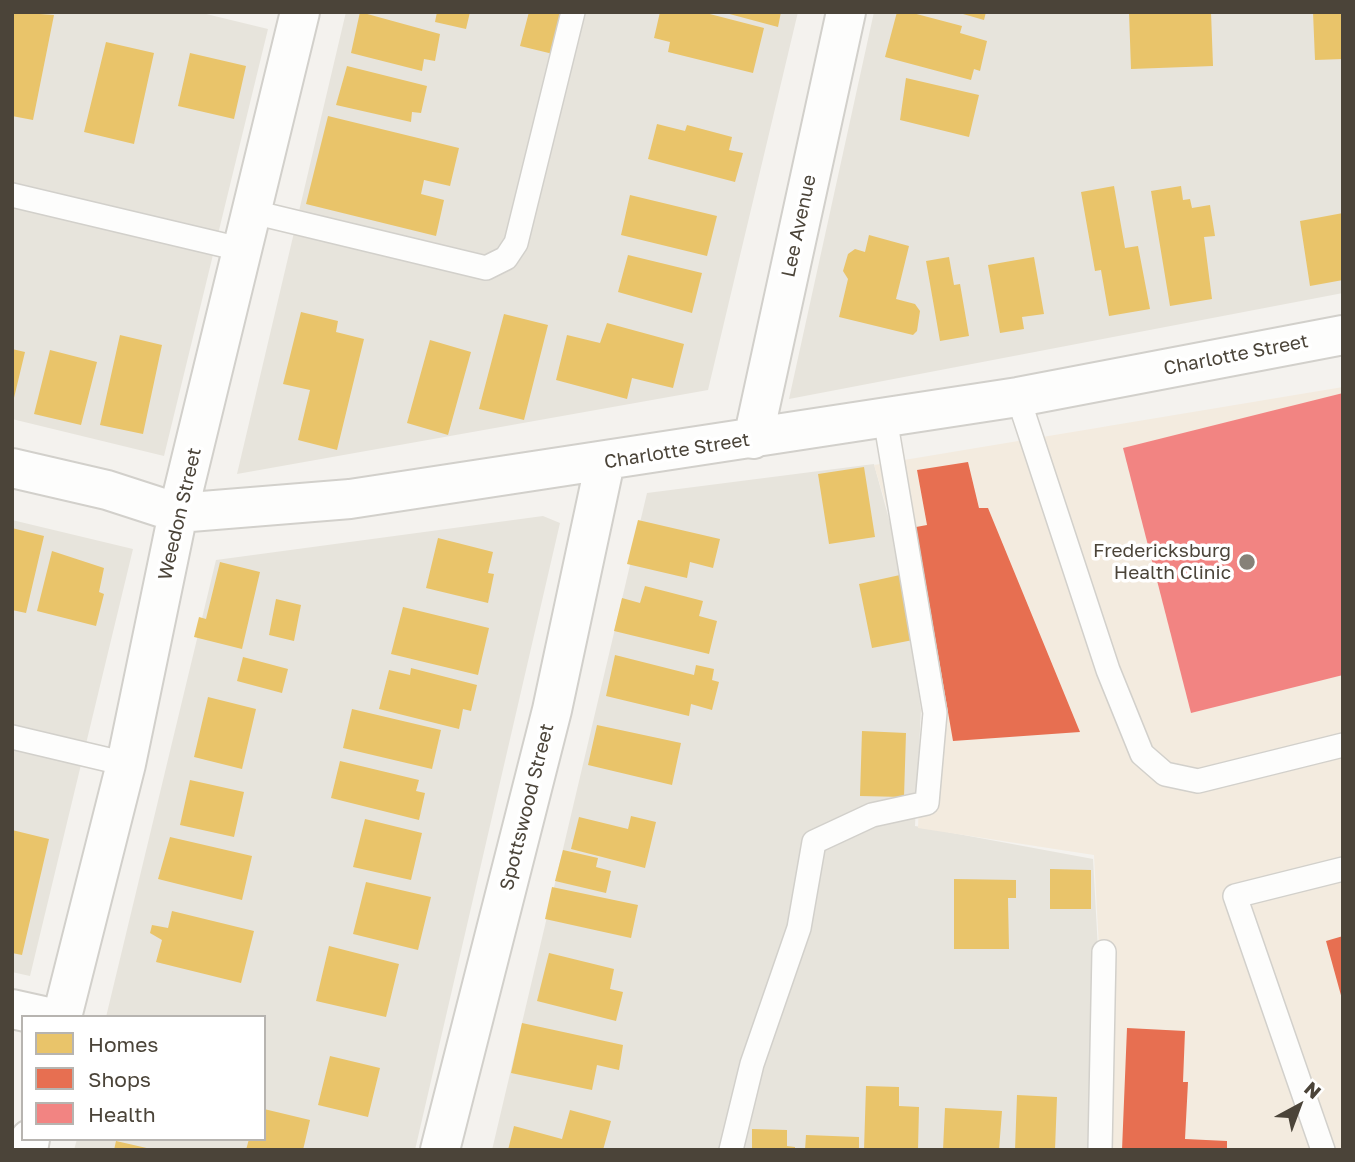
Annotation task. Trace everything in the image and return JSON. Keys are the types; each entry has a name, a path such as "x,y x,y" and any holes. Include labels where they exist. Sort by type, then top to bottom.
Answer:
{"street":[{"name":"Weedon Street","path":"63,1015 126,764 178,513 300,12"},
{"name":"Lee Avenue","path":"753,439 846,12"},
{"name":"Charlotte Street","path":"12,468 107,490 178,513 350,499 1018,397 1343,335"},
{"name":"Spottswood Street","path":"440,1150 552,710 606,462"},
{"path":"12,1009 39,1015"}],"lane":[{"path":"253,212 486,268 506,258 516,243 573,12"},
{"path":"12,195 244,250"},
{"path":"1018,397 1108,670 1142,754 1165,774 1198,781 1343,745"},
{"path":"731,1150 752,1064 799,928 814,842 872,815 927,803 935,713 885,418"},
{"path":"12,737 126,764"},
{"path":"1323,1150 1235,896 1343,869"},
{"path":"1100,1150 1104,952"}],"shaded area":[{"path":"12,12 198,12 268,29 164,456 12,419"},
{"path":"346,12 798,12 708,390 237,474"},
{"path":"874,12 1343,12 1343,293 789,399"},
{"path":"1343,387 1343,1150 1110,1150 1094,855 918,828 922,718 919,655 904,565 874,465"},
{"path":"874,464 897,549 921,710 915,826 1093,859 1109,1150 492,1150 647,493"},
{"path":"543,516 560,523 415,1150 74,1150 76,1141 266,1141 266,1015 106,1015 216,560"},
{"path":"12,520 133,549 30,976 12,972"}],"building: Homes":[{"path":"12,12 54,15 33,120 12,116"},
{"path":"360,12 440,34 435,61 424,59 422,71 351,53"},
{"path":"437,12 470,12 466,29 435,22"},
{"path":"529,12 565,12 553,54 520,46"},
{"path":"660,12 702,12 764,28 753,73 668,52 670,42 654,38"},
{"path":"722,12 781,12 778,27"},
{"path":"897,12 909,12 962,26 960,33 987,41 980,71 974,69 971,80 885,57"},
{"path":"956,12 986,12 984,20"},
{"path":"1129,12 1211,12 1213,66 1131,69"},
{"path":"1313,12 1343,12 1343,59 1315,60"},
{"path":"106,42 154,53 134,144 84,132"},
{"path":"190,53 246,66 234,119 178,106"},
{"path":"347,66 427,86 421,113 412,112 411,122 336,105"},
{"path":"906,78 979,95 969,137 900,120"},
{"path":"328,116 459,148 450,186 424,180 421,194 444,200 436,236 306,204"},
{"path":"657,124 685,131 687,125 732,137 729,150 743,153 735,182 648,159"},
{"path":"1114,186 1125,248 1138,246 1150,309 1109,316 1101,270 1095,271 1081,192"},
{"path":"1181,186 1183,200 1190,199 1192,208 1210,205 1215,236 1204,237 1212,299 1170,306 1151,191"},
{"path":"630,195 717,216 707,256 621,235"},
{"path":"1343,213 1343,280 1310,286 1300,221"},
{"path":"869,235 909,246 896,299 915,304 920,311 917,331 913,335 839,317 848,279 843,271 848,254 855,249 865,252"},
{"path":"628,255 702,273 692,313 618,292"},
{"path":"949,257 954,285 960,284 969,336 940,341 926,261"},
{"path":"1034,257 1044,314 1022,317 1024,329 1000,333 988,265"},
{"path":"301,312 338,321 336,332 364,339 337,450 298,440 310,390 283,384"},
{"path":"504,314 548,325 524,420 479,409"},
{"path":"607,323 684,344 673,388 632,378 627,399 556,380 567,335 600,343"},
{"path":"120,335 162,345 143,434 100,425"},
{"path":"430,340 471,352 448,435 407,423"},
{"path":"12,349 25,352 13,402 12,402"},
{"path":"50,350 97,362 81,425 34,414"},
{"path":"864,467 875,537 829,544 818,474"},
{"path":"638,520 720,539 713,568 690,562 687,578 627,564"},
{"path":"12,528 44,536 26,613 12,610"},
{"path":"438,538 493,552 488,573 494,574 488,603 426,588"},
{"path":"52,551 104,568 99,592 104,594 96,626 37,611"},
{"path":"220,562 260,572 242,649 194,637 199,617 206,619"},
{"path":"900,575 913,640 872,648 859,584"},
{"path":"645,586 703,601 699,616 717,621 709,654 614,631 622,598 640,603"},
{"path":"276,599 301,605 294,641 269,635"},
{"path":"403,607 489,628 478,675 391,654"},
{"path":"615,655 694,675 696,665 714,669 712,680 719,682 712,710 691,704 689,716 606,696"},
{"path":"243,657 288,669 282,693 237,681"},
{"path":"411,668 477,685 471,711 463,709 459,729 379,709 389,670 410,675"},
{"path":"208,697 256,709 242,769 194,757"},
{"path":"352,709 441,730 432,769 343,748"},
{"path":"597,725 681,743 672,785 588,765"},
{"path":"862,731 906,733 904,797 860,796"},
{"path":"340,761 419,780 416,791 425,793 419,820 331,798"},
{"path":"190,780 244,792 234,837 180,825"},
{"path":"631,816 656,822 645,868 571,849 579,817 628,829"},
{"path":"365,819 422,833 411,880 353,867"},
{"path":"12,830 49,839 22,955 12,953"},
{"path":"170,837 252,856 242,900 158,879"},
{"path":"563,850 598,858 596,867 611,871 606,893 555,881"},
{"path":"1050,869 1091,870 1091,909 1050,909"},
{"path":"954,879 1016,880 1016,898 1008,898 1009,949 954,949"},
{"path":"366,882 431,897 418,950 353,934"},
{"path":"552,887 638,905 631,938 545,919"},
{"path":"172,911 254,931 241,983 156,962 162,940 150,933 152,925 168,928"},
{"path":"329,946 399,964 386,1017 316,1001"},
{"path":"549,953 614,969 610,989 623,992 616,1021 537,1001"},
{"path":"522,1023 623,1045 619,1070 597,1065 592,1090 511,1073"},
{"path":"330,1056 380,1068 368,1117 318,1105"},
{"path":"866,1086 899,1087 899,1106 919,1107 918,1150 864,1150"},
{"path":"1017,1095 1057,1097 1055,1150 1015,1150"},
{"path":"945,1108 1002,1111 999,1150 943,1150"},
{"path":"266,1109 310,1120 303,1150 246,1150 248,1141 266,1141"},
{"path":"570,1110 611,1121 603,1150 508,1150 514,1126 562,1139"},
{"path":"752,1129 787,1130 787,1146 795,1147 795,1150 752,1150"},
{"path":"806,1135 859,1137 859,1150 805,1150"},
{"path":"116,1141 151,1149 151,1150 114,1150"}],"building: Shops":[{"path":"968,462 979,508 988,508 1080,732 953,741 916,527 927,525 917,470"},
{"path":"1343,936 1343,999 1342,999 1326,941"},
{"path":"1127,1028 1185,1031 1183,1082 1188,1082 1185,1139 1227,1141 1227,1150 1122,1150"}],"building: Health":[{"name":"Fredericksburg Health Clinic","path":"1343,393 1343,675 1191,713 1123,448"}],"place":[{"name":"Fredericksburg Health Clinic","path":"1247,562"}]}
